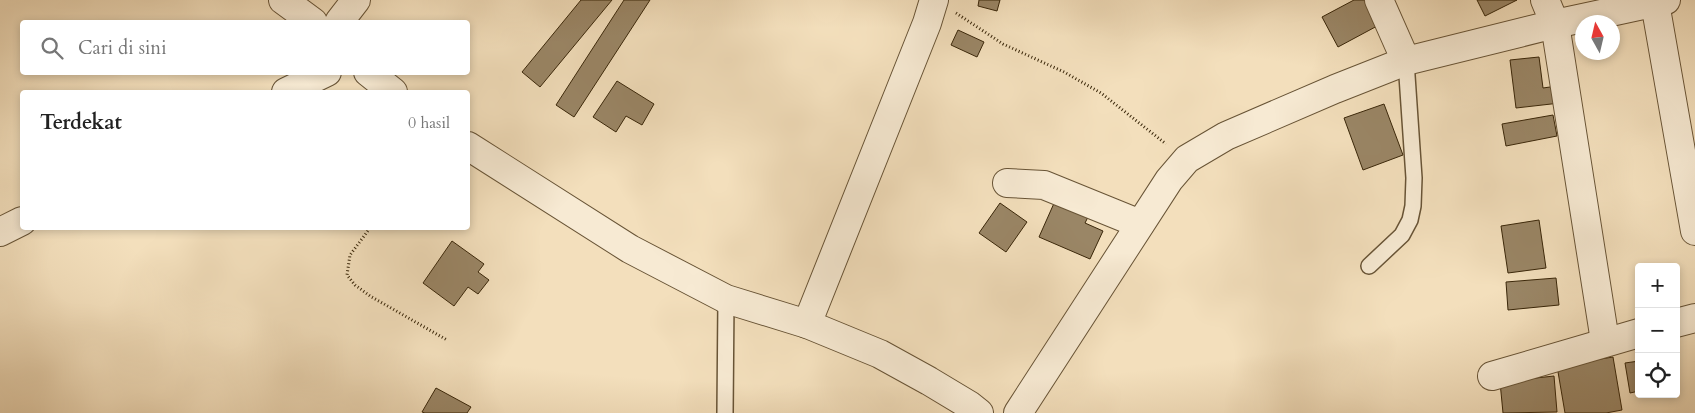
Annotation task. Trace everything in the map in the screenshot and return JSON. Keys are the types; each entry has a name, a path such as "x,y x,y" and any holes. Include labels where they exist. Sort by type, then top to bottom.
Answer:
{"street":[{"path":"283,0 310,20"},
{"path":"341,20 356,0"},
{"path":"1380,0 1406,61"},
{"path":"1018,413 1169,180 1187,158 1256,122 1406,61 1550,12 1660,1 1695,231"},
{"path":"807,324 927,23 943,5"},
{"path":"1550,12 1605,341"},
{"path":"290,90 321,75"},
{"path":"372,75 390,90"},
{"path":"470,147 630,249 726,299 807,324 880,354 929,380 979,413"},
{"path":"1007,183 1044,185 1140,224"},
{"path":"0,232 20,222"},
{"path":"1680,322 1695,318"},
{"path":"1492,376 1605,341 1635,334"}],"lane":[{"path":"1369,266 1402,235 1410,220 1413,206 1414,178 1406,61"},
{"path":"725,413 726,299"}],"path":[{"path":"943,5 1003,44 1064,72 1102,93 1144,128 1187,158"},
{"path":"369,230 350,255 347,275 355,285 370,296 447,340"}],"building":[{"path":"581,0 612,0 540,87 522,72"},
{"path":"624,0 650,0 574,117 556,105"},
{"path":"979,0 1000,0 997,11 978,6"},
{"path":"1354,0 1366,0 1379,25 1338,47 1322,17"},
{"path":"1477,0 1517,0 1485,16"},
{"path":"958,30 984,42 977,57 951,45"},
{"path":"1539,57 1543,88 1557,86 1560,103 1516,108 1510,60"},
{"path":"617,81 654,104 642,125 626,116 616,132 593,117"},
{"path":"1384,104 1403,155 1363,170 1344,118"},
{"path":"1553,115 1557,136 1506,146 1502,124"},
{"path":"1055,201 1091,211 1085,223 1103,231 1090,259 1039,237"},
{"path":"1000,203 1027,222 1006,252 979,233"},
{"path":"1539,220 1546,268 1508,273 1501,226"},
{"path":"452,241 484,264 478,272 489,280 478,294 468,287 454,306 423,283"},
{"path":"1556,278 1559,305 1508,310 1506,282"},
{"path":"1613,357 1622,410 1606,413 1565,413 1557,366"},
{"path":"1635,362 1635,392 1630,393 1625,363"},
{"path":"1554,376 1557,412 1503,413 1500,382"},
{"path":"436,388 471,407 467,413 422,412"}]}
